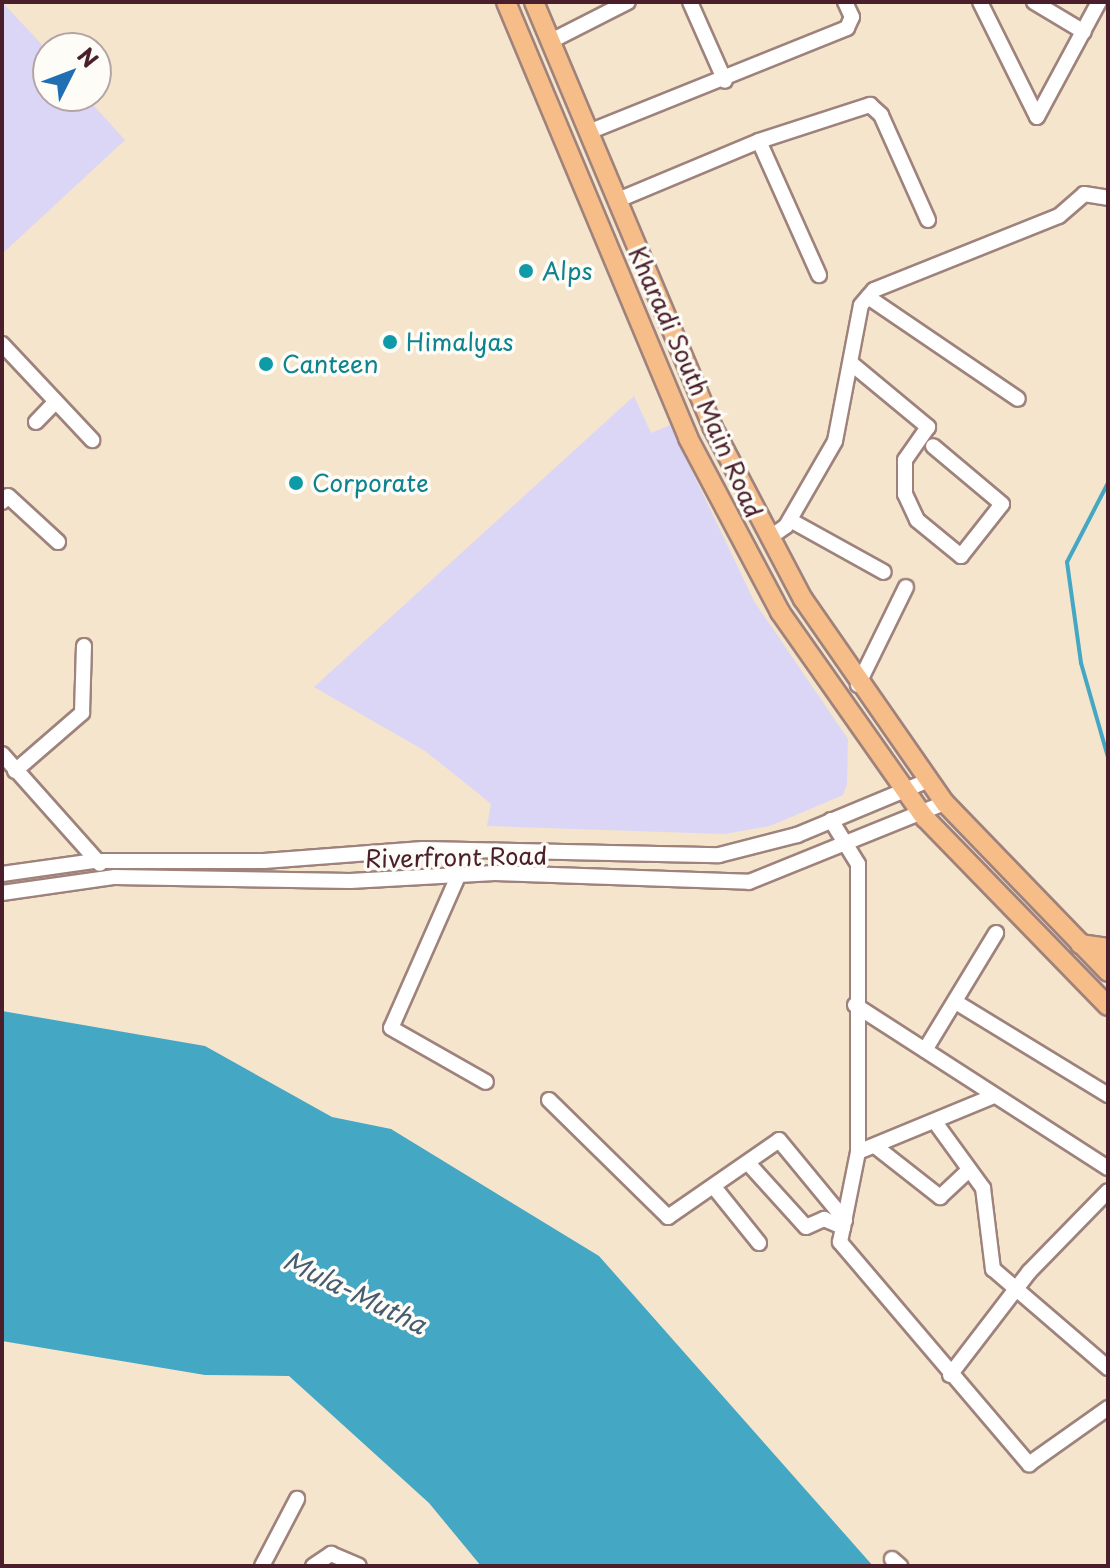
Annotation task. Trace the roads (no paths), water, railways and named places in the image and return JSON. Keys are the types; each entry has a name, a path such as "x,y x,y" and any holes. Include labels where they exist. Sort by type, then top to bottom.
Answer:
{"main road":[{"name":"Kharadi South Main Road","path":"506,2 712,488 819,674 903,789 974,876 1106,1001"},
{"name":"Kharadi South Main Road","path":"534,2 591,131 712,426 769,538 858,685 927,781 1108,972"},
{"path":"1080,944 1108,948"}],"street":[{"path":"551,41 628,2"},
{"path":"690,2 725,81"},
{"path":"591,131 725,81 847,28 852,17 845,2"},
{"path":"980,2 1037,117 1099,2"},
{"path":"1034,2 1084,32"},
{"path":"618,200 759,141 857,107 877,108 928,220"},
{"path":"759,141 819,275"},
{"path":"769,538 790,520 835,441 868,297 884,281 1059,216 1084,194 1108,198"},
{"path":"868,297 1018,399"},
{"path":"2,344 92,440"},
{"path":"852,364 928,427 905,460 905,494 917,520 961,556 1002,504 933,446"},
{"path":"36,422 55,402"},
{"path":"2,502 8,496 58,542"},
{"path":"790,520 884,572"},
{"path":"858,685 906,587"},
{"path":"15,771 82,713 84,646"},
{"path":"2,754 95,861 115,877"},
{"name":"Riverfront Road","path":"2,874 95,861 264,861 448,848 719,855 831,820 927,781"},
{"name":"Riverfront Road","path":"2,893 115,877 291,881 459,874 749,882 945,803"},
{"path":"831,820 858,864 855,1005 858,1152 840,1242 950,1375 1029,1464 1108,1408"},
{"path":"459,874 391,1028 486,1082"},
{"path":"925,1050 959,1004 996,933"},
{"path":"959,1004 1108,1095"},
{"path":"855,1005 1108,1168"},
{"path":"858,1152 994,1096"},
{"path":"549,1100 668,1217 779,1140 844,1223"},
{"path":"935,1122 983,1188 986,1256 1015,1289 1108,1368"},
{"path":"875,1146 940,1197 969,1170"},
{"path":"748,1163 806,1227 824,1219 844,1223"},
{"path":"714,1187 759,1243"},
{"path":"950,1375 1015,1289 1108,1191"},
{"path":"262,1566 297,1499"},
{"path":"313,1566 331,1554 359,1566"}],"water":[{"name":"Mula-Mutha","path":"2,1011 205,1046 332,1117 391,1129 599,1256 873,1566 481,1566 429,1503 289,1376 205,1375 2,1341"}],"waterway":[{"path":"1108,483 1067,562 1081,663 1108,757"}],"place":[{"name":"Alps","path":"526,271"},
{"name":"Himalyas","path":"390,342"},
{"name":"Canteen","path":"266,364"},
{"name":"Corporate","path":"296,483"}]}
